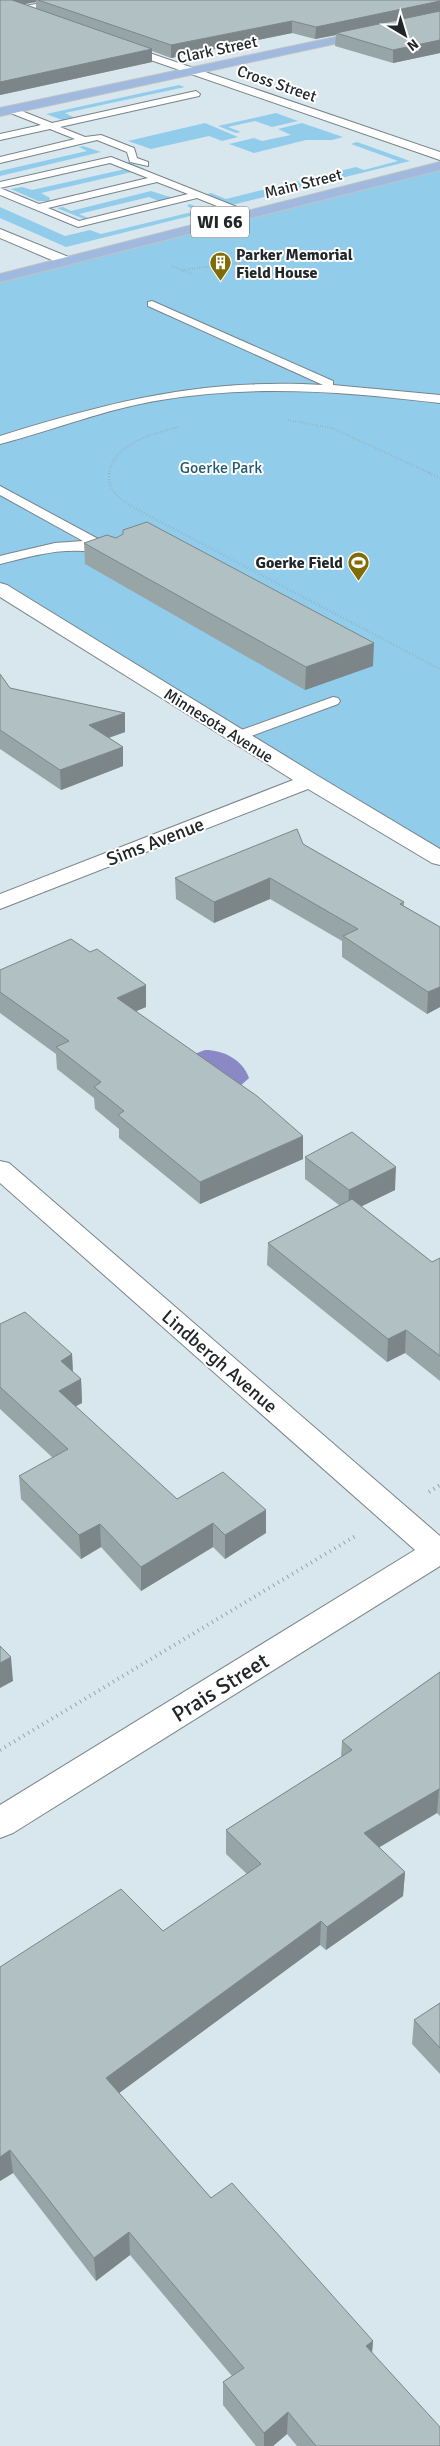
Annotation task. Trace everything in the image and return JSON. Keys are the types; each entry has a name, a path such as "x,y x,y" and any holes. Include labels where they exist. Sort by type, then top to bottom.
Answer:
{"main road":[{"name":"Clark Street","path":"6,111 440,18"},
{"name":"Main Street","path":"0,278 440,166"}],"street":[{"path":"0,14 73,0"},
{"path":"18,10 39,18"},
{"name":"Cross Street","path":"103,40 440,156"},
{"path":"0,232 66,261"},
{"name":"Minnesota Avenue","path":"0,589 310,781 440,858"},
{"name":"Sims Avenue","path":"0,902 310,781"},
{"name":"Lindbergh Avenue","path":"0,1169 439,1552"},
{"name":"Prais Street","path":"0,1823 439,1552"}],"lane":[{"path":"0,137 196,94"},
{"path":"0,186 124,156 51,126 6,111"},
{"path":"0,160 98,137 132,150 134,160 145,164"},
{"path":"111,160 248,214"},
{"path":"169,173 169,184"},
{"path":"38,207 158,179"},
{"path":"0,191 78,224 198,195"},
{"path":"152,304 315,378 340,386 393,395"},
{"path":"0,440 122,405 184,393 283,387 320,388 440,399"},
{"path":"0,490 102,548 116,554"},
{"path":"0,560 42,549 83,545 102,548"},
{"path":"238,736 333,701"}],"path":[{"path":"182,270 262,260"},
{"path":"287,420 332,428 440,478"},
{"path":"180,426 154,434 133,444 116,457 110,468 110,488 117,496 138,510 440,669"},
{"path":"0,1750 440,1485"}],"green space":[{"path":"179,85 185,87 65,113 77,119 65,121 46,114"},
{"path":"276,113 298,121 272,127 255,121 228,127 241,132 236,133 218,126"},
{"path":"205,123 238,137 222,141 209,136 151,149 128,141"},
{"path":"302,123 343,137 332,140 306,140 254,153 229,144 254,138 262,141 291,135 278,129"},
{"path":"357,142 410,161 232,205 207,194 211,193 226,199 356,167 364,170 398,161 351,144"},
{"path":"83,146 101,152 0,176 0,171 87,151 79,147"},
{"path":"122,162 128,162 145,169 41,193 50,198 49,201 38,201 11,189 22,187 32,190 130,168"},
{"name":"Goerke Park","path":"440,166 440,858 0,589 0,278"},
{"path":"151,191 173,198 161,202 149,197 79,214 88,218 84,219 57,208 63,207 71,211"},
{"path":"189,204 210,211 66,247 0,218 0,207 65,236 90,230 101,234 196,211 187,206"}],"shaded area":[{"path":"205,1050 212,1050 231,1057 242,1066 249,1078 238,1088 189,1056"}],"building":[{"path":"0,0 12,0 152,49 0,82"},
{"path":"38,0 440,1 316,27 292,21 171,45"},
{"path":"440,11 440,40 393,50 336,33"},
{"path":"147,522 374,643 306,667 84,543 107,535 116,538 123,534 123,530"},
{"path":"0,674 10,688 125,713 89,725 123,747 60,770 0,730"},
{"path":"297,829 303,844 404,902 400,904 440,927 440,987 428,992 343,936 358,929 270,878 214,902 175,878"},
{"path":"71,939 90,952 97,949 146,985 117,998 257,1096 303,1136 200,1182 118,1115 124,1111 94,1087 101,1082 56,1047 69,1041 0,992 0,970"},
{"path":"352,1132 396,1167 349,1190 305,1157"},
{"path":"352,1199 432,1262 440,1258 440,1356 406,1330 388,1339 268,1243"},
{"path":"25,1312 72,1354 61,1361 81,1379 59,1391 177,1499 223,1472 266,1510 225,1535 213,1523 141,1567 100,1524 79,1535 19,1476 68,1449 0,1387 0,1324"},
{"path":"0,1646 11,1657 0,1663"},
{"path":"440,1672 440,1790 364,1833 405,1872 327,1927 321,1921 106,2078 211,2198 232,2183 373,2341 366,2346 440,2427 440,2446 316,2446 288,2412 264,2433 223,2382 244,2368 129,2232 94,2258 10,2150 0,2157 0,1967 121,1889 163,1931 261,1864 226,1830 352,1750 342,1741"},
{"path":"440,2003 440,2048 414,2020"}],"place":[{"name":"Parker Memorial Field House","path":"220,282"},
{"name":"Goerke Field","path":"359,581"}]}
